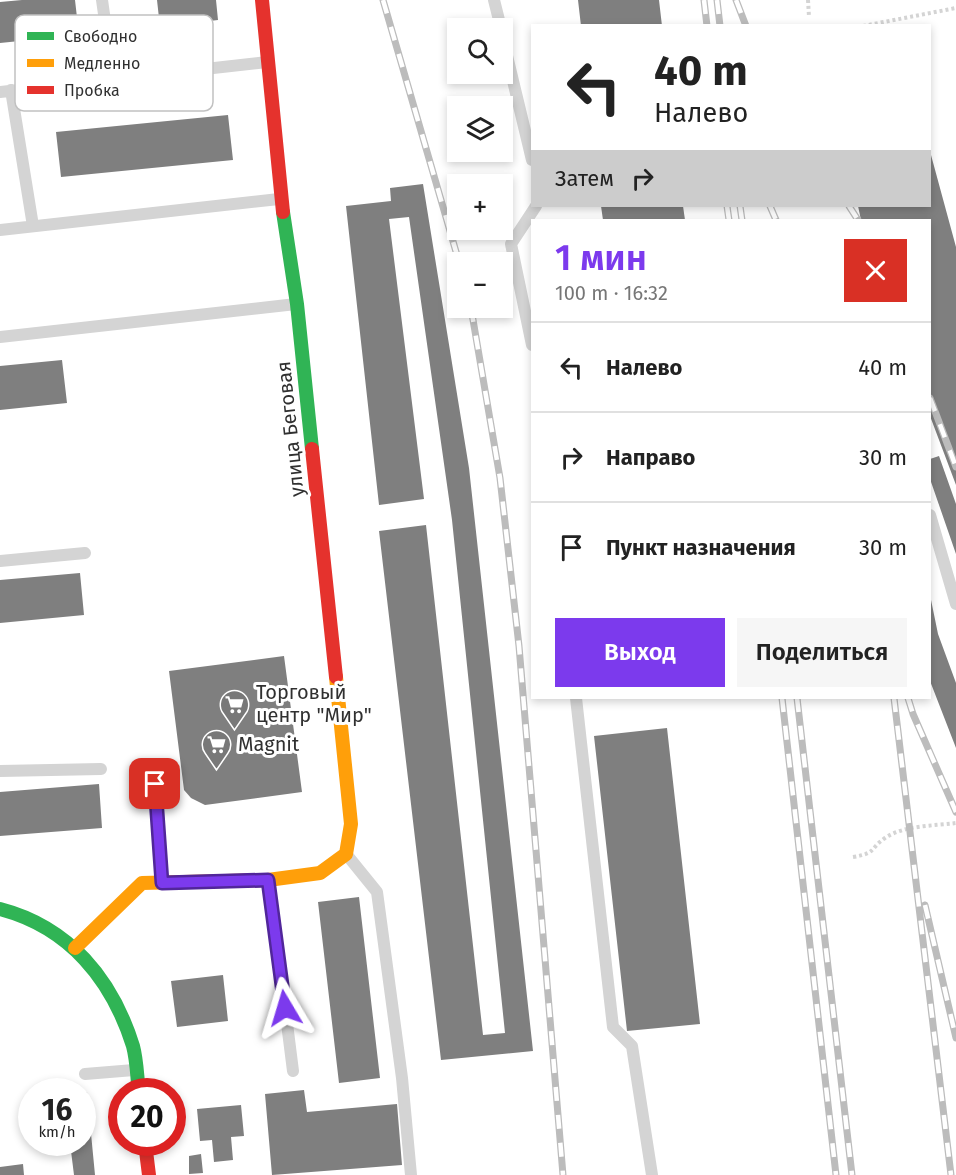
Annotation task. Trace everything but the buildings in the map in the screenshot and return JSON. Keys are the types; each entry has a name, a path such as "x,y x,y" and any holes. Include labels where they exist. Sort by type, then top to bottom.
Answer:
{"street":[{"name":"улица Беговая","path":"262,0 281,199 297,304 351,824 346,854"},
{"path":"75,948 142,883 268,880 320,873 346,854"},
{"path":"0,909 45,923 75,948 108,990 122,1017 134,1048 137,1078"},
{"path":"147,1156 149,1175"}],"lane":[{"path":"102,0 104,15"},
{"path":"494,0 498,18"},
{"path":"213,68 269,62"},
{"path":"513,81 531,156"},
{"path":"5,91 33,226"},
{"path":"0,230 281,199"},
{"path":"531,340 511,244 535,207"},
{"path":"0,338 297,304"},
{"path":"931,518 956,604"},
{"path":"0,561 85,553"},
{"path":"576,699 613,1027 632,1046 652,1175"},
{"path":"0,771 101,769"},
{"path":"155,784 162,883"},
{"path":"346,854 377,892 402,1078 411,1175"},
{"path":"268,880 293,1071"},
{"path":"85,1074 136,1070"}],"path":[{"path":"808,0 810,17"},
{"path":"873,24 956,8"},
{"path":"853,857 871,854 885,838 909,829 956,823"}],"railway":[{"path":"383,0 456,252"},
{"path":"704,0 707,24"},
{"path":"717,0 720,24"},
{"path":"736,0 745,24"},
{"path":"727,207 729,219"},
{"path":"740,207 742,219"},
{"path":"770,207 776,219"},
{"path":"850,207 857,219"},
{"path":"473,318 500,478 519,646 563,1175"},
{"path":"931,401 956,467"},
{"path":"782,699 836,1175"},
{"path":"797,699 852,1175"},
{"path":"894,699 951,1175"},
{"path":"908,699 956,812"},
{"path":"925,905 956,1038"}],"traffic: fast":[{"path":"283,212 297,304 312,449"},
{"path":"0,909 25,917 47,929 67,943 100,978 124,1022 133,1046 138,1078"}],"traffic: slow":[{"path":"75,948 142,883 268,880 320,873 346,854 351,824 336,677"}],"traffic: jam":[{"path":"262,0 283,212"},
{"path":"312,449 336,677"},
{"path":"147,1156 149,1175"}],"place":[{"name":"Торговый центр \"Мир\"","path":"235,730"},
{"name":"Magnit","path":"217,770"}],"route":[{"path":"155,784 162,883 268,880 285,1008"}]}
